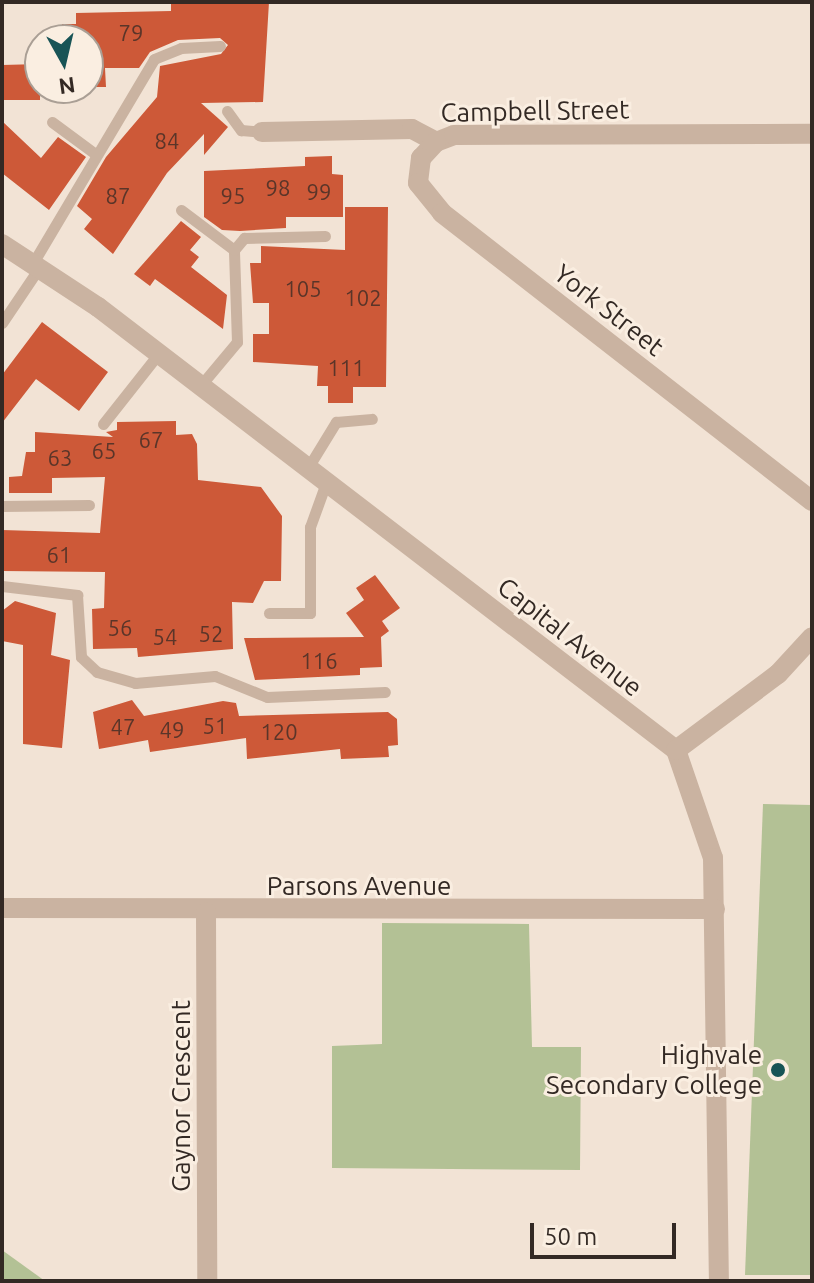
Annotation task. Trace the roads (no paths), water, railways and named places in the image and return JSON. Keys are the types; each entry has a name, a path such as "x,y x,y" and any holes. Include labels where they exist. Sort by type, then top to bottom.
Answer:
{"street":[{"name":"Campbell Street","path":"262,132 412,129 436,142 454,135 812,134"},
{"name":"York Street","path":"436,142 421,158 418,183 442,213 812,501"},
{"name":"Capital Avenue","path":"2,244 159,353 676,750"},
{"path":"719,1281 713,858 676,750 778,674 812,637"},
{"name":"Parsons Avenue","path":"2,908 206,912 715,909"},
{"name":"Gaynor Crescent","path":"206,912 207,1281"}],"lane":[{"path":"2,323 36,266 94,153 154,59 181,48 220,46"},
{"path":"227,111 241,130 262,132"},
{"path":"52,122 94,153"},
{"path":"181,210 234,250"},
{"path":"201,385 237,342 234,250 244,238 325,236"},
{"path":"103,424 159,353"},
{"path":"309,466 336,422 372,419"},
{"path":"269,613 310,613 310,527 327,480"},
{"path":"2,506 89,505"},
{"path":"2,586 77,595 81,657 97,672 135,683 215,676 267,697 385,692"}],"place":[{"name":"Highvale Secondary College","path":"778,1070"}]}
